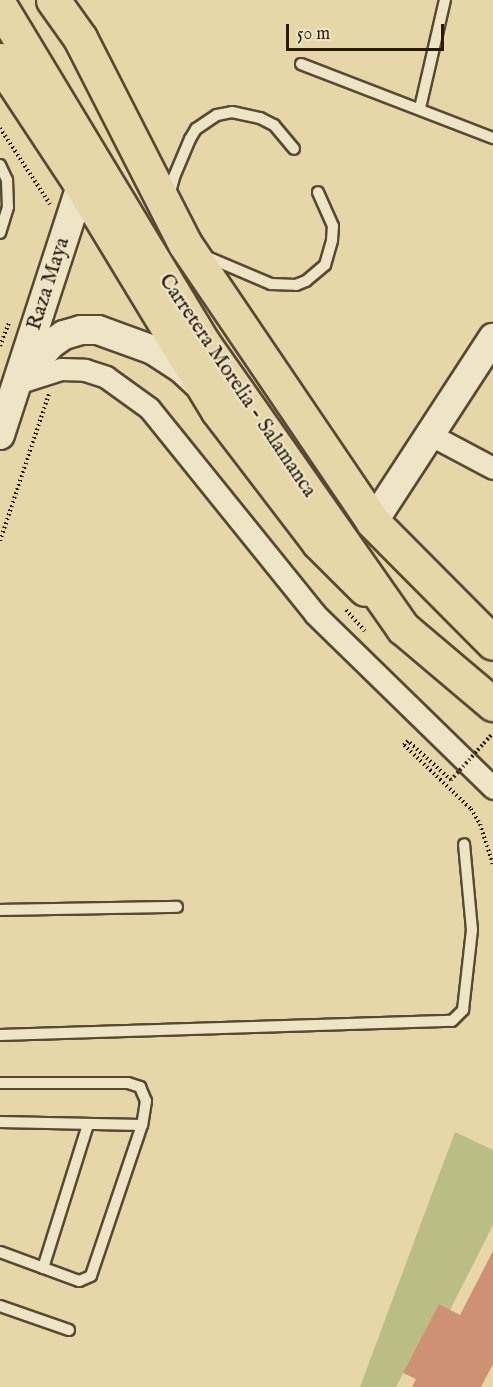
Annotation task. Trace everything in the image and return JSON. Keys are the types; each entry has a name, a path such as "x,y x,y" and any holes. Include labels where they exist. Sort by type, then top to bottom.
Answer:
{"main road":[{"name":"Carretera Morelia - Salamanca","path":"53,0 80,38 166,211 188,248 373,522 493,643"},
{"path":"61,0 80,38"},
{"name":"Carretera Morelia - Salamanca","path":"0,6 204,344 403,628 493,704"},
{"path":"0,62 81,185 204,389 318,542 403,628"}],"street":[{"name":"Raza Maya","path":"0,435 81,185"},
{"name":"Raza Maya","path":"16,384 39,356 64,335 81,330 98,330 153,350 180,368 204,389"},
{"path":"373,522 493,338"},
{"path":"16,384 61,369 85,370 106,377 149,408 315,614 493,788"},
{"path":"429,435 493,468"}],"lane":[{"path":"420,108 446,0"},
{"path":"301,64 493,138"},
{"path":"166,211 174,177 190,139 196,129 217,115 232,112 260,118 274,125 294,149"},
{"path":"0,165 8,207 0,233"},
{"path":"188,248 261,281 282,286 306,281 325,265 332,240 333,226 318,192"},
{"path":"0,1035 452,1021 463,1010 472,930 464,844"},
{"path":"0,910 177,907"},
{"path":"0,1083 128,1083 141,1086 146,1101 141,1125 92,1276 79,1281 0,1252"},
{"path":"0,1122 141,1125"},
{"path":"43,1268 88,1124"},
{"path":"0,1306 69,1330"}],"path":[{"path":"0,128 50,203 46,214"},
{"path":"0,346 12,313"},
{"path":"0,541 52,384"},
{"path":"493,733 451,780 408,741 404,745 471,809 480,824 493,865"}],"green space":[{"path":"455,1132 493,1150 493,1225 450,1310 439,1304 396,1387 360,1387"}],"building":[{"path":"493,1251 493,1364 481,1387 412,1387 416,1379 403,1373 439,1304 460,1315"}]}
